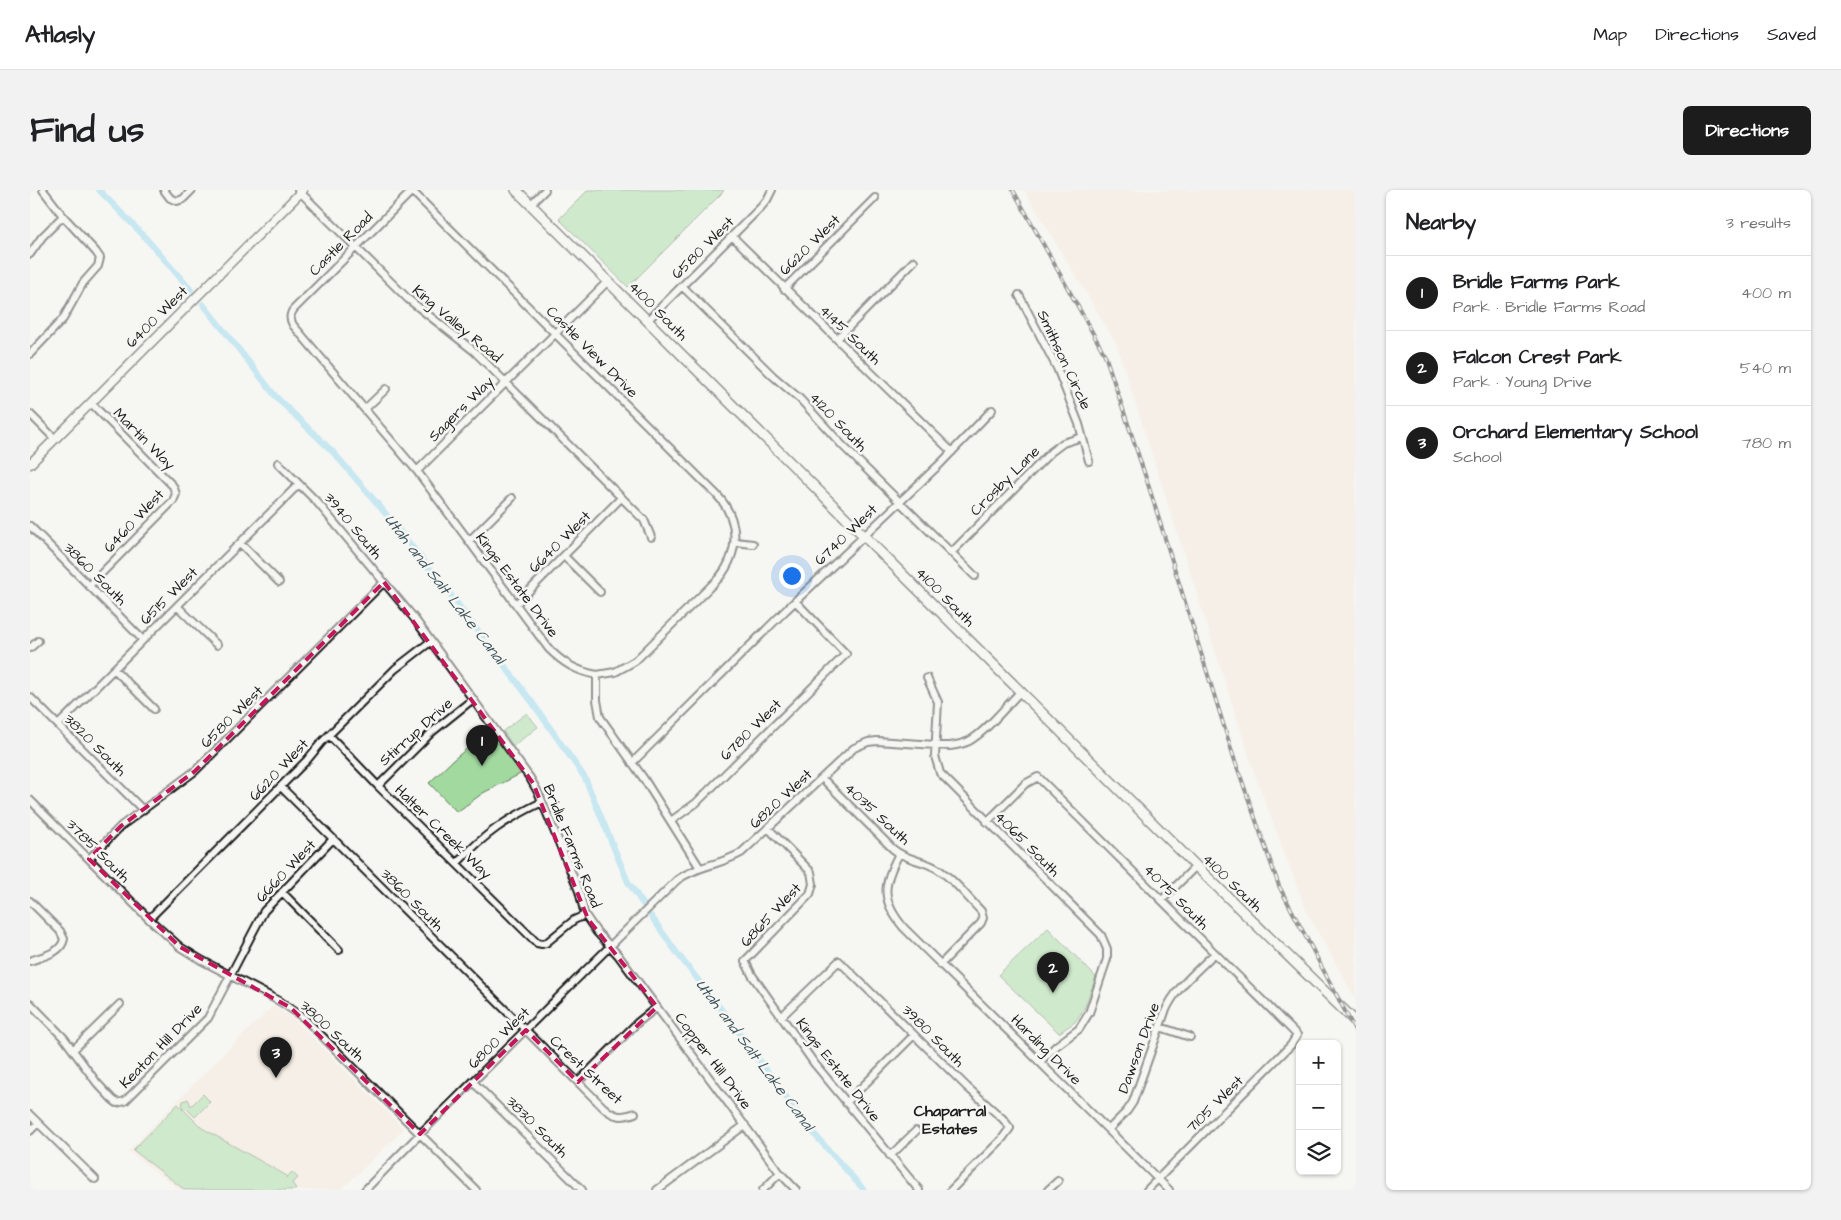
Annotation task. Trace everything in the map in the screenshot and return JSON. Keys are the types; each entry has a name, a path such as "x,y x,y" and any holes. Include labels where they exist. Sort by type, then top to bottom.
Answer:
{"main road":[{"name":"4100 South","path":"516,190 1196,866 1356,1022"}],"street":[{"path":"30,354 63,319 80,286 98,266 100,258 62,216 43,190"},
{"path":"164,190 170,198 177,201 183,199 192,190"},
{"name":"Castle Road","path":"290,317 294,309 412,190"},
{"name":"Castle View Drive","path":"412,190 722,500 734,523 735,542 730,562 719,578 640,657 621,670 597,674"},
{"path":"530,204 544,190"},
{"name":"6580 West","path":"648,320 764,204 772,190"},
{"name":"King Valley Road","path":"301,191 408,300 462,340 506,383 644,520 651,537"},
{"name":"6400 West","path":"30,464 301,191"},
{"name":"6620 West","path":"784,288 875,198"},
{"path":"30,254 44,235 62,216"},
{"name":"4145 South","path":"732,236 952,452"},
{"path":"837,339 914,261"},
{"name":"Sagers Way","path":"417,471 608,281"},
{"name":"4120 South","path":"682,286 773,376 800,399 899,502 975,576"},
{"name":"Smithson Circle","path":"1019,295 1057,368 1070,399 1089,461"},
{"name":"Kings Estate Drive","path":"290,317 293,325 417,471 549,649 572,668 597,674"},
{"path":"365,409 386,389"},
{"name":"Martin Way","path":"91,403 173,486 176,494"},
{"name":"6740 West","path":"632,763 952,452 992,410"},
{"path":"30,414 55,439"},
{"name":"Crosby Lane","path":"951,553 1052,452 1063,443 1082,437"},
{"name":"3940 South","path":"278,463 317,502 407,608"},
{"name":"6515 West","path":"58,725 299,484"},
{"name":"6460 West","path":"89,586 173,501 176,494"},
{"path":"469,541 512,498"},
{"name":"6640 West","path":"516,604 621,498"},
{"name":"3860 South","path":"30,526 143,640"},
{"path":"735,542 753,544"},
{"path":"240,543 279,582"},
{"path":"564,556 600,592"},
{"name":"6580 West","path":"89,858 121,826 190,776 384,582"},
{"name":"6780 West","path":"671,821 692,806 846,654 796,602"},
{"path":"177,606 217,645"},
{"name":"Bridle Farms Road","path":"407,608 530,778 579,891 586,915 592,927 610,946"},
{"path":"30,648 38,640"},
{"name":"6620 West","path":"149,919 400,664 430,642"},
{"path":"114,669 154,709"},
{"path":"597,674 596,700 600,717 671,821 700,868"},
{"name":"4065 South","path":"927,678 938,702 936,764 940,773 1101,934 1107,949 1108,959 1084,1022 1074,1034 1056,1046 1040,1062"},
{"path":"936,744 950,746 970,740 981,732 1021,691"},
{"name":"3820 South","path":"30,697 143,810"},
{"name":"Stirrup Drive","path":"378,786 435,729 473,698"},
{"name":"Halter Creek Way","path":"329,735 535,941 542,944 549,941 577,918 586,915"},
{"name":"6820 West","path":"652,905 687,872 719,863 741,853 854,748 868,742 936,744"},
{"name":"4075 South","path":"987,822 1025,784 1038,777 1297,1035"},
{"name":"4035 South","path":"822,778 899,854 926,863 942,872 981,911 983,920 941,964"},
{"name":"3860 South","path":"281,787 525,1030"},
{"name":"3785 South","path":"30,800 149,919"},
{"path":"457,863 494,828 542,802"},
{"name":"6865 West","path":"744,961 810,894 813,884 811,872 768,828"},
{"name":"6660 West","path":"231,975 262,915 333,840"},
{"name":"Harding Drive","path":"899,854 888,878 886,891 893,915 1169,1190"},
{"path":"1162,900 1196,866"},
{"path":"282,892 339,950"},
{"path":"30,901 60,931 64,939 56,950 30,961"},
{"name":"6800 West","path":"366,1190 420,1134 652,905"},
{"name":"3800 South","path":"149,919 180,947 282,1002 298,1013 476,1190"},
{"name":"Copper Hill Drive","path":"610,946 780,1173 796,1190"},
{"name":"Dawson Drive","path":"1108,1130 1127,1111 1133,1102 1167,1006 1174,994 1215,953"},
{"name":"Kings Estate Drive","path":"744,961 781,1017 846,1103 919,1190"},
{"name":"3980 South","path":"781,1017 839,961 967,1088 1003,1119 1010,1128 1002,1139 951,1190"},
{"name":"Keaton Hill Drive","path":"73,1050 97,1083 117,1103 127,1100 205,1022 214,1009 231,975"},
{"path":"30,1003 73,1050 120,1004"},
{"path":"578,1082 636,1023 657,1007"},
{"path":"1160,1027 1190,1037"},
{"name":"Crest Street","path":"525,1030 603,1107 614,1115 623,1117 635,1113"},
{"path":"846,1103 914,1035"},
{"name":"7105 West","path":"1147,1190 1291,1045 1297,1035"},
{"name":"3830 South","path":"473,1082 582,1190"},
{"path":"30,1115 95,1179"},
{"path":"30,1132 38,1123"},
{"path":"657,1190 745,1125"},
{"path":"890,1156 916,1131"},
{"path":"764,1190 780,1173"},
{"path":"1048,1190 1058,1181"}],"highlighted area":[{"path":"384,582 533,783 588,919 657,1007 578,1082 526,1030 420,1134 291,1008 180,947 89,859 121,826 195,771"}],"shaded area":[{"path":"1024,190 1356,190 1356,1000 1307,913 1255,775 1116,343"},
{"path":"273,1006 291,1016 404,1129 341,1190 180,1190 128,1151"}],"green space":[{"path":"588,190 724,191 628,287 559,219"},
{"path":"527,713 538,727 513,746 503,731"},
{"path":"491,729 522,773 483,793 457,812 429,783 453,760"},
{"path":"1048,928 1096,977 1084,1009 1075,1022 1059,1033 998,975"},
{"path":"203,1094 210,1102 195,1117 187,1109 182,1108 183,1101 188,1099 191,1106"},
{"path":"178,1104 202,1128 287,1176 286,1178 292,1172 298,1178 292,1183 297,1190 185,1190 133,1150"}],"waterway":[{"name":"Utah and Salt Lake Canal","path":"99,190 143,235 191,290"},
{"name":"Utah and Salt Lake Canal","path":"203,304 277,398 333,452 381,508 450,594 532,702 585,778 628,882 643,904"},
{"name":"Utah and Salt Lake Canal","path":"651,916 808,1127 864,1190"}],"railway":[{"path":"1013,190 1105,355 1147,481 1234,758 1279,886 1356,1032"}],"place":[{"name":"Bridle Farms Park","path":"482,766"},
{"name":"Falcon Crest Park","path":"1053,993"},
{"name":"Orchard Elementary School","path":"276,1078"}],"district":[{"name":"Chaparral Estates","path":"950,1120"}]}
